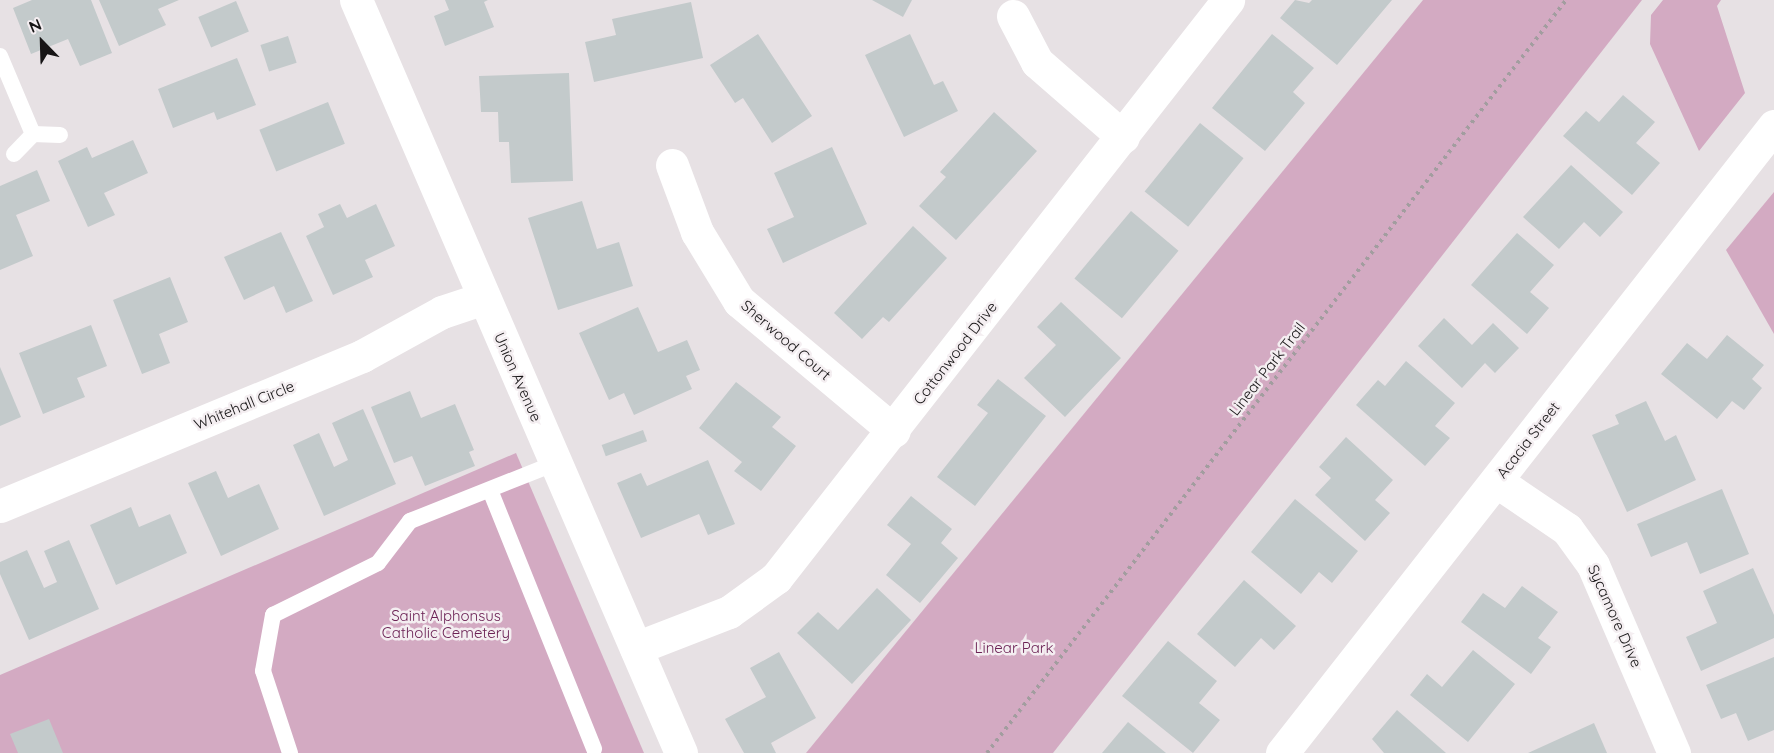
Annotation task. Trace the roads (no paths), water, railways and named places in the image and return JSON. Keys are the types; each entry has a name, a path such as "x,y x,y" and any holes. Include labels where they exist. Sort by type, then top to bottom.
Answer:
{"street":[{"name":"Union Avenue","path":"356,0 681,753"},
{"name":"Cottonwood Drive","path":"636,648 729,612 776,578 1228,0"},
{"path":"1013,16 1037,62 1123,137"},
{"name":"Acacia Street","path":"1282,753 1774,126"},
{"name":"Sherwood Court","path":"672,165 698,232 740,301 894,430"},
{"name":"Whitehall Circle","path":"0,506 362,357 442,312 484,298"},
{"name":"Sycamore Drive","path":"1496,481 1567,529 1593,565 1674,753"}],"lane":[{"path":"0,56 33,135"},
{"path":"14,154 33,135 60,135"},
{"path":"290,753 263,671 273,615 378,564 410,521 556,463"},
{"path":"490,490 594,750"}],"park label":[{"name":"Saint Alphonsus Catholic Cemetery","path":"446,624"},
{"name":"Linear Park","path":"1014,648"}]}
